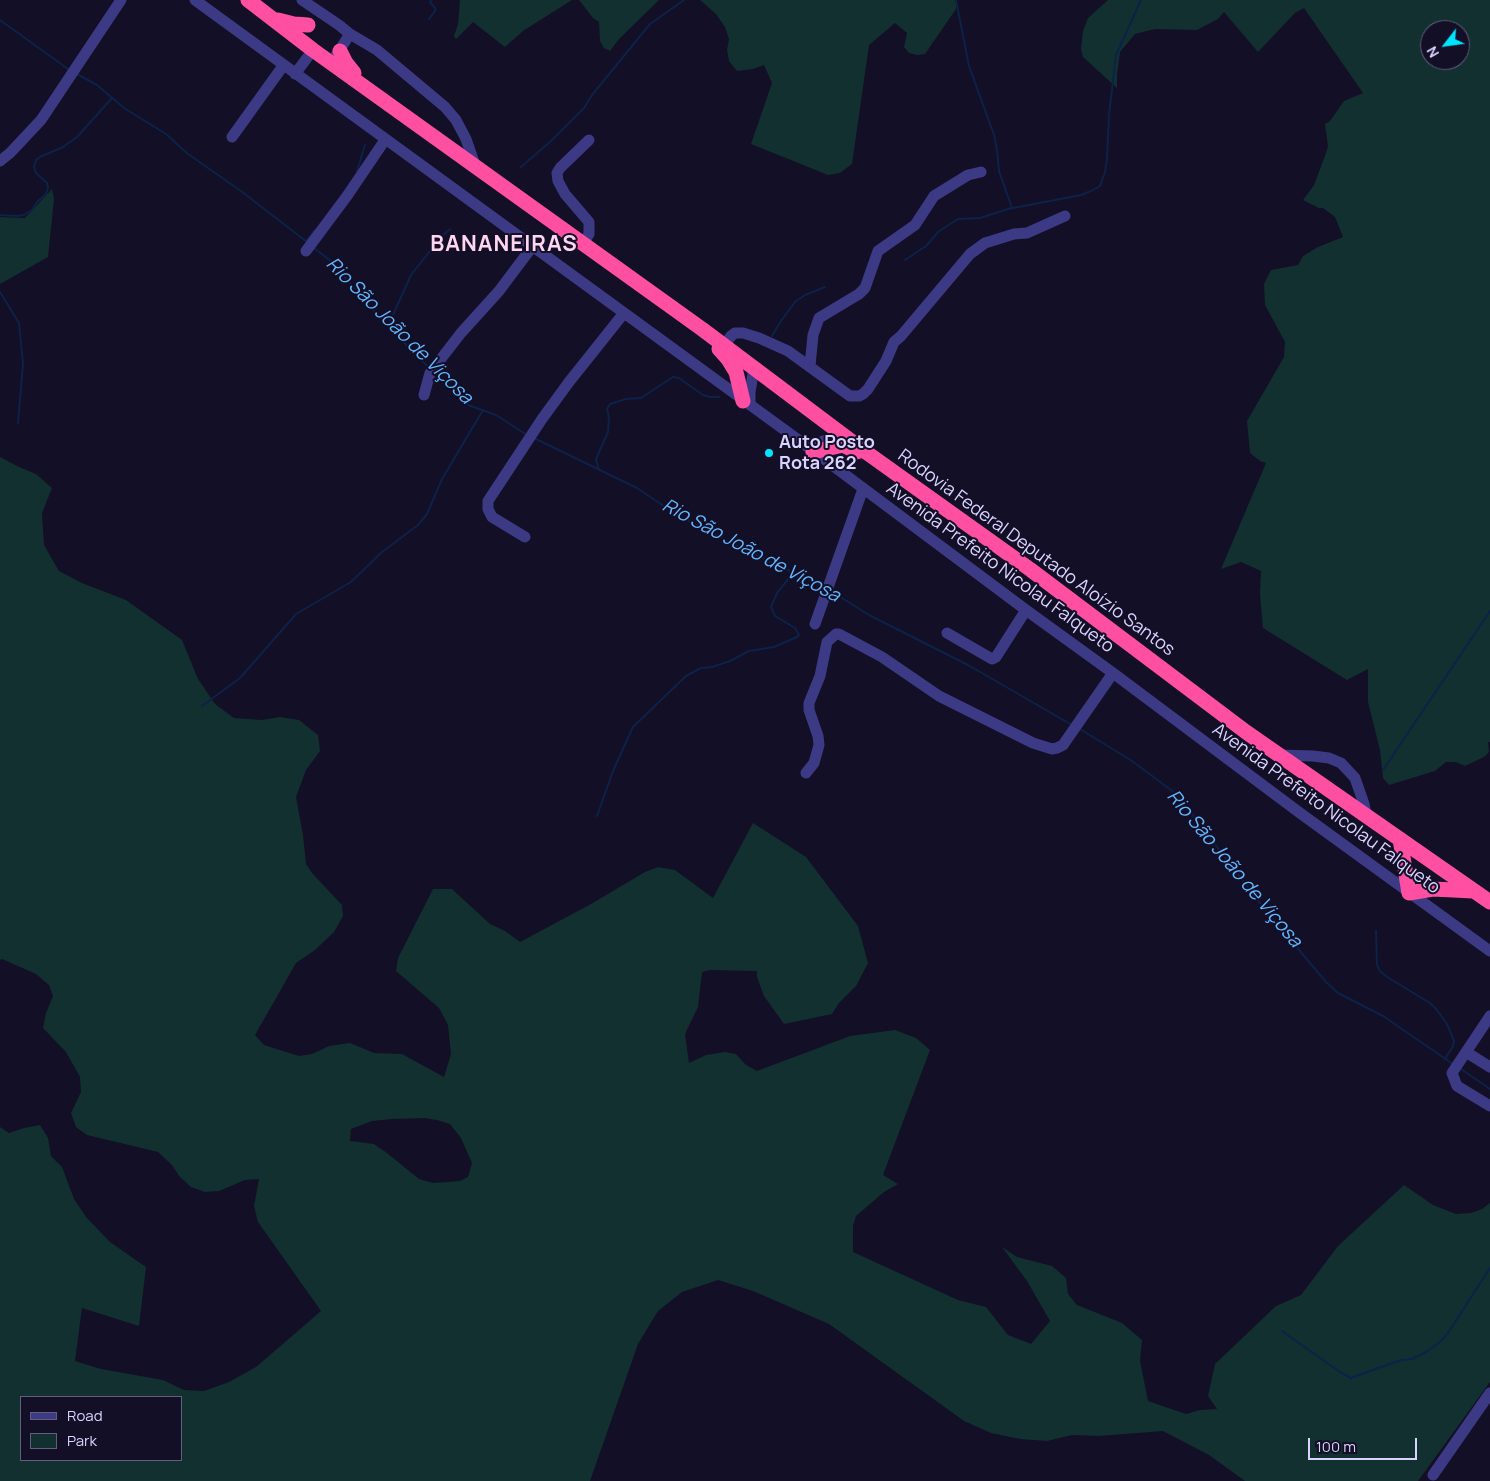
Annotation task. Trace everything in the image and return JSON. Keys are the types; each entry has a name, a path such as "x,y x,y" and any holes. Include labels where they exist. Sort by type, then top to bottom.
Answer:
{"highway":[{"name":"Rodovia Federal Deputado Aloízio Santos","path":"248,0 313,50 336,57 366,88 702,329 890,470 1031,570 1279,755 1366,814 1473,892 1490,902"},
{"path":"272,19 308,25"},
{"path":"702,329 732,366 746,403"},
{"path":"811,449 843,445 890,470"},
{"path":"1400,839 1409,893 1433,890 1473,892"}],"street":[{"path":"0,161 41,120 121,0"},
{"name":"Avenida Prefeito Nicolau Falqueto","path":"195,0 283,66 811,449 1026,610 1113,672 1409,893 1490,951"},
{"path":"302,0 319,10 350,34 377,50 445,107 456,120 466,139 475,165"},
{"path":"299,39 319,10"},
{"path":"336,57 350,34"},
{"path":"295,74 313,50"},
{"path":"232,137 283,66"},
{"path":"311,245 385,140"},
{"path":"583,244 589,234 589,222 565,194 558,181 557,173 589,140"},
{"path":"810,366 812,341 819,318 859,294 865,288 878,251 915,225 934,196 968,174 981,172"},
{"path":"724,346 735,333 742,333 788,351 850,396 855,397 864,394 886,361 894,342 902,336 970,254 985,243 1014,234 1027,233 1065,216"},
{"path":"424,395 433,370 461,333 499,291 532,247"},
{"path":"524,537 492,517 488,509 488,501 569,382 624,313"},
{"path":"746,403 754,368"},
{"path":"811,449 842,434"},
{"path":"815,624 863,489"},
{"path":"947,633 992,659 996,657 1026,610"},
{"path":"806,774 814,763 819,744 809,710 809,703 820,676 827,642 836,634 882,657 939,696 1043,747 1057,748 1063,745 1113,672"},
{"path":"1279,755 1314,756 1329,758 1341,763 1354,778 1366,814"},
{"path":"1490,1016 1452,1073 1457,1086 1490,1106"},
{"path":"1460,1061 1490,1067"},
{"path":"1433,1475 1490,1394"}],"green space":[{"path":"460,0 572,0 523,31 505,47 473,22 456,39 454,36 458,24"},
{"path":"579,0 659,0 619,39 610,51 604,48 600,41 599,22 593,18"},
{"path":"700,0 956,0 956,9 925,54 909,53 904,47 907,33 895,23 869,45 852,164 840,173 828,175 751,144 772,83 764,65 753,69 737,71 729,61 727,50 729,39 725,27 716,14"},
{"path":"1108,0 1490,0 1490,742 1488,742 1489,752 1484,757 1465,766 1456,762 1446,762 1435,771 1389,785 1383,778 1380,750 1368,702 1368,669 1347,680 1263,628 1260,594 1261,571 1241,562 1221,569 1266,463 1250,453 1247,421 1284,357 1285,342 1265,305 1264,284 1271,270 1298,265 1303,256 1318,247 1343,237 1335,217 1323,208 1303,200 1314,185 1326,153 1328,146 1325,124 1330,121 1344,101 1363,93 1304,8 1295,13 1258,52 1224,12 1218,19 1197,30 1155,29 1135,34 1120,52 1117,88 1083,57 1081,49 1083,31 1088,18"},
{"path":"52,189 54,199 48,257 0,284 0,217 25,218"},
{"path":"0,457 36,474 52,488 42,513 44,545 59,571 82,583 126,600 182,640 198,679 215,704 234,718 262,720 280,717 299,720 318,735 320,751 306,770 296,797 306,864 342,905 343,916 334,932 315,950 296,963 255,1035 264,1045 299,1056 312,1054 329,1046 350,1043 374,1053 402,1054 444,1077 451,1054 448,1025 439,1008 396,971 398,958 433,889 452,889 490,924 505,931 520,942 591,904 645,872 658,867 675,870 713,898 753,823 806,857 858,926 868,963 856,986 839,1003 832,1014 784,1024 764,996 757,977 757,971 710,970 702,972 698,1007 685,1034 689,1063 706,1055 725,1052 736,1054 746,1065 757,1071 850,1036 895,1030 916,1038 930,1050 883,1175 898,1184 884,1192 856,1216 853,1226 853,1252 958,1300 986,1307 1008,1335 1031,1344 1050,1321 1027,1281 1002,1247 1017,1257 1052,1266 1066,1278 1068,1294 1077,1305 1122,1323 1142,1340 1140,1361 1148,1401 1186,1414 1200,1410 1217,1409 1208,1396 1215,1364 1276,1306 1301,1295 1338,1246 1404,1185 1433,1205 1456,1214 1471,1213 1482,1209 1490,1203 1490,1382 1418,1481 1245,1481 1209,1455 1163,1431 1099,1436 1072,1435 1047,1441 1020,1439 991,1433 964,1421 829,1324 753,1291 718,1280 682,1292 658,1311 638,1344 590,1481 0,1481 0,1127 9,1133 40,1125 48,1138 51,1156 62,1167 74,1199 86,1217 110,1242 146,1267 139,1326 82,1308 75,1361 101,1369 163,1380 184,1390 204,1391 229,1382 256,1367 321,1311 258,1222 254,1206 259,1179 245,1180 219,1191 205,1192 191,1187 158,1152 87,1135 76,1127 71,1113 81,1092 80,1077 66,1052 43,1028 46,1013 53,996 49,985 36,974 2,959 0,960","holes":["424,1118 450,1124 461,1138 472,1163 468,1177 460,1181 433,1183 419,1179 374,1144 350,1141 351,1129 372,1121"]}],"waterway":[{"path":"429,19 435,11 430,2 431,0"},
{"path":"521,167 551,141 584,108 592,95 650,24 684,0"},
{"path":"956,0 969,66 994,135 999,171 1012,208"},
{"path":"905,260 926,246 939,231 958,219 980,218 1008,209 1081,195 1100,186 1107,159 1109,115 1116,55 1141,0"},
{"name":"Rio São João de Viçosa","path":"0,20 68,69"},
{"name":"Rio São João de Viçosa","path":"77,74 97,85 124,108 166,134 188,154 241,191 307,242"},
{"path":"0,215 18,216 32,210 37,202 46,194 48,188 47,183 36,173 34,167 36,160 63,147 77,137 112,98"},
{"path":"357,171 365,145"},
{"path":"388,326 411,275 441,237 450,229"},
{"path":"306,241 314,231"},
{"name":"Rio São João de Viçosa","path":"314,248 331,261 379,317 428,367"},
{"path":"772,336 795,302 805,295 825,287"},
{"path":"0,292 19,323 23,364 18,423"},
{"name":"Rio São João de Viçosa","path":"435,373 468,405 496,415 527,435"},
{"path":"599,470 596,459 608,432 609,417 607,409 610,404 626,399 641,398 673,377 679,378 703,395 719,397"},
{"path":"202,706 240,678 296,614 351,582 382,552 418,525 427,514 442,479 483,410"},
{"name":"Rio São João de Viçosa","path":"534,438 637,488 677,515 749,552 823,586"},
{"path":"597,816 613,771 633,727 686,676 701,668 712,667 730,661 749,651 774,647 799,635 795,628 775,616 771,607 777,593 794,572"},
{"name":"Rio São João de Viçosa","path":"831,591 869,615 968,665 1072,725"},
{"path":"1383,770 1490,611"},
{"name":"Rio São João de Viçosa","path":"1080,729 1132,761 1171,790 1186,806 1263,907 1326,982 1338,993 1383,1016 1453,1064"},
{"path":"1376,931 1377,965 1380,971 1430,1003 1447,1024 1454,1041 1445,1059"},
{"name":"Rio São João de Viçosa","path":"1461,1069 1490,1089"},
{"path":"1282,1331 1351,1378 1401,1360 1412,1359 1440,1342 1448,1333 1490,1268"}],"place":[{"name":"Auto Posto Rota 262","path":"769,453"}],"district":[{"name":"BANANEIRAS","path":"504,245"}]}
